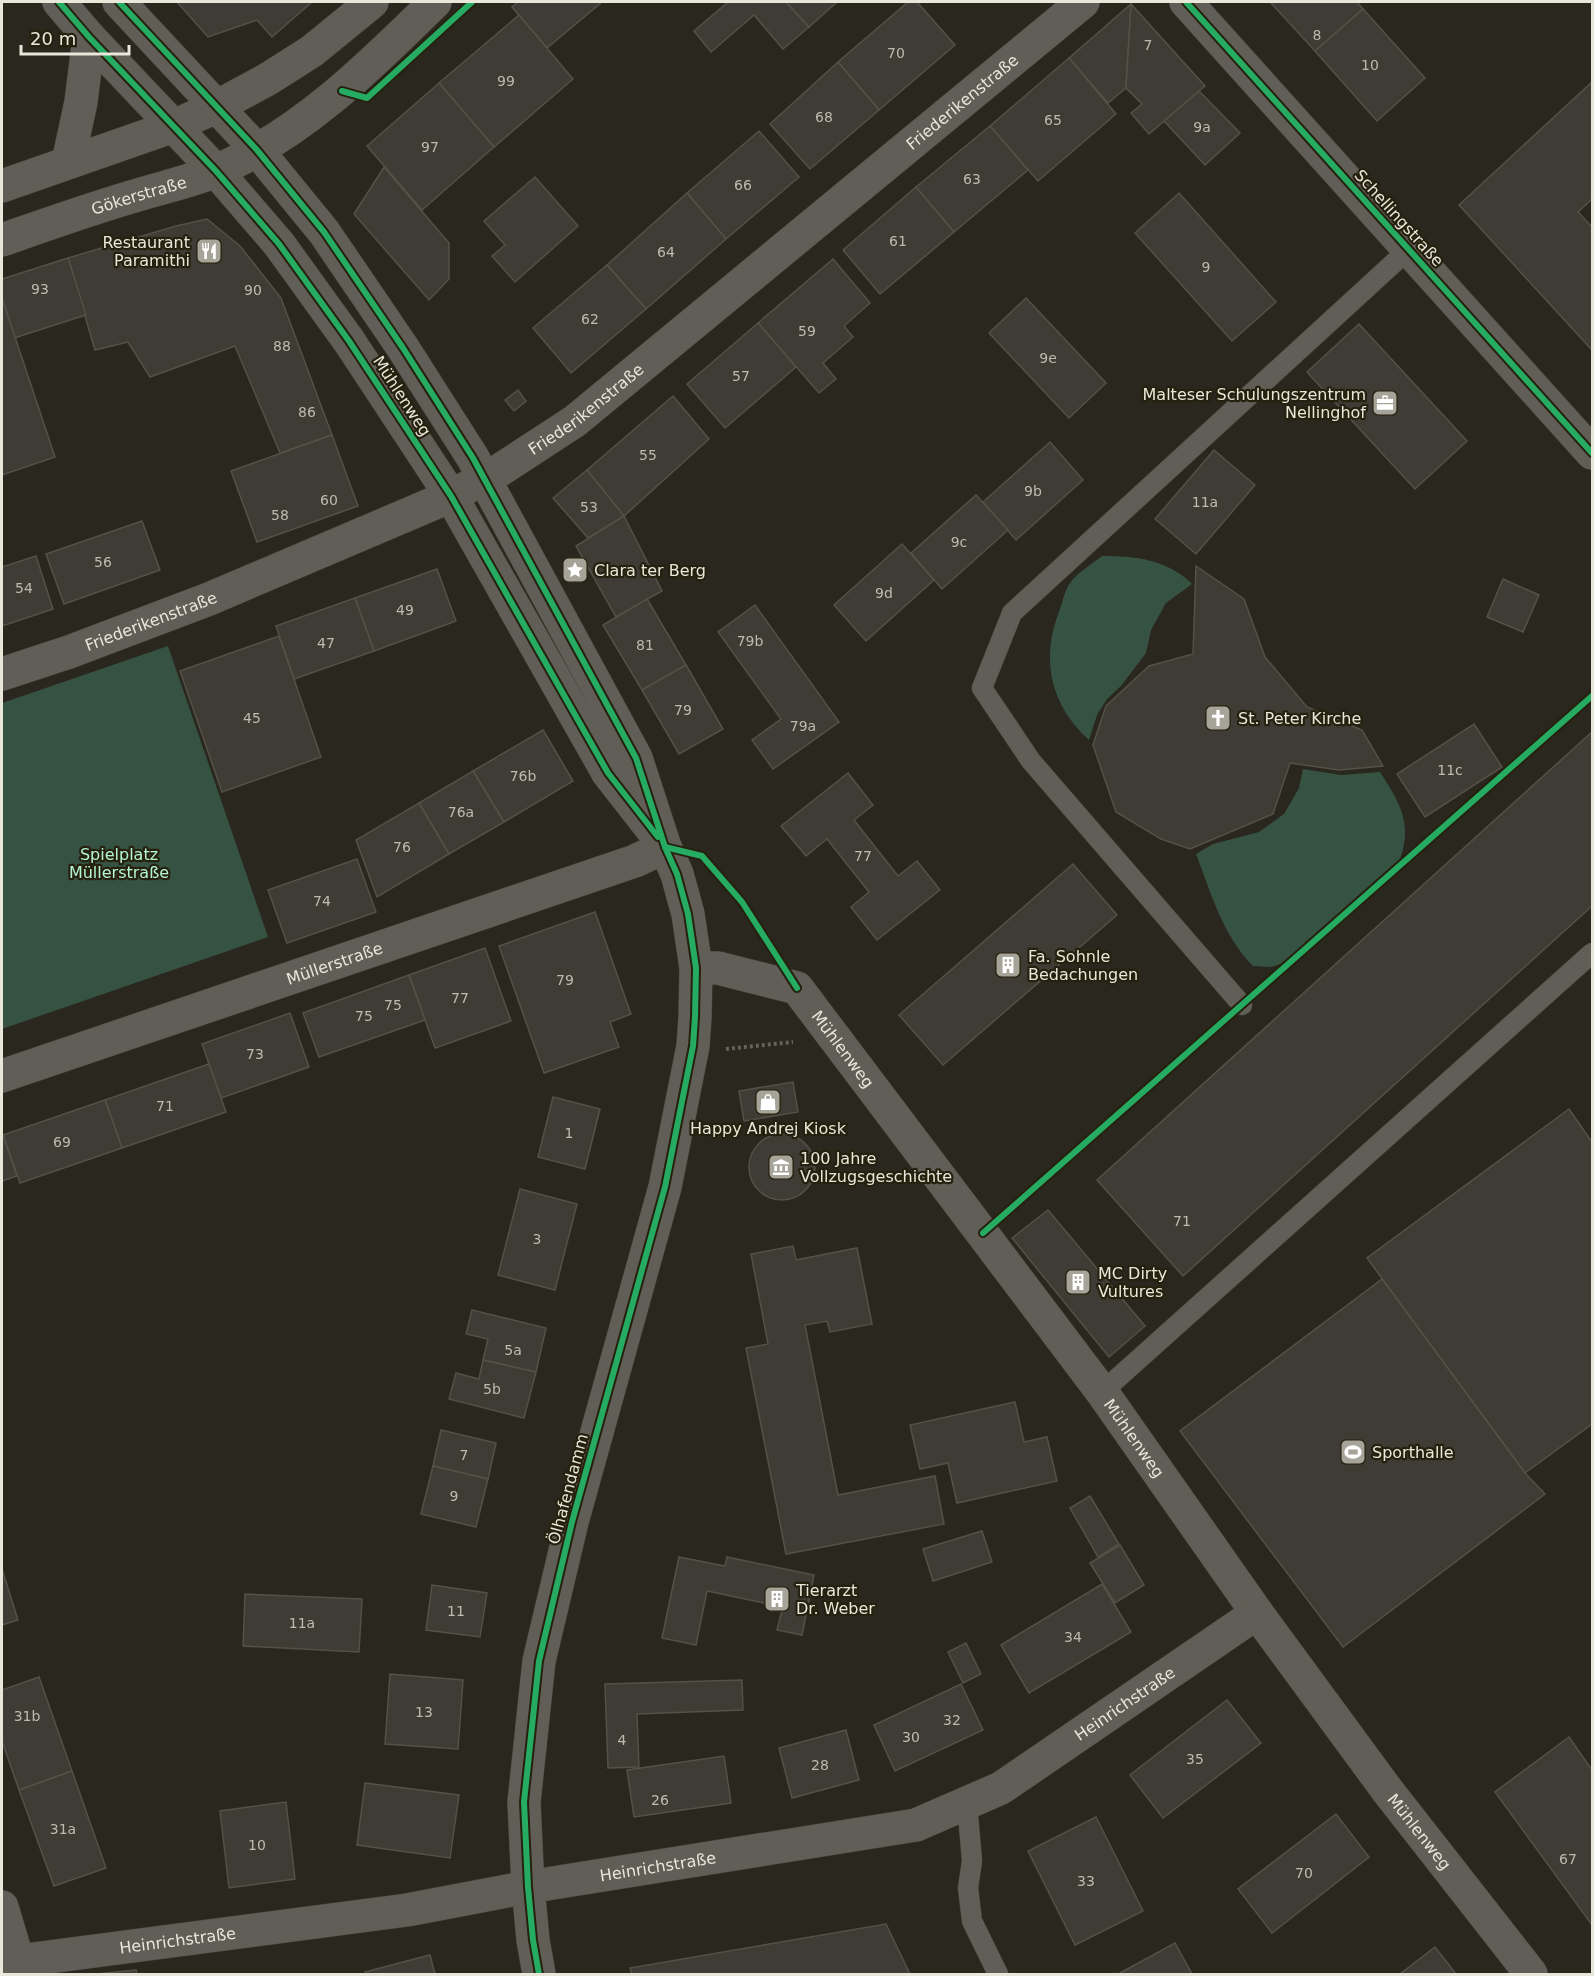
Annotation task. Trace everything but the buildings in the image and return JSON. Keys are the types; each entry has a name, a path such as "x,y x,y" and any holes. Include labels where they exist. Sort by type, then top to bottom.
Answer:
{"street":[{"name":"Mühlenweg","path":"60,2 89,37 216,171 279,244 349,341 450,496 608,773 665,847"},
{"name":"Mühlenweg","path":"119,2 218,106 324,232 404,348 485,479 636,758 665,847 677,874 688,914 696,968 694,1032"},
{"path":"2,186 174,126 218,106 268,79 312,51 372,2"},
{"name":"Gökerstraße","path":"2,240 216,171 257,150 342,91 435,2"},
{"name":"Friederikenstraße","path":"2,674 69,652 209,599 485,479 575,421 1083,2"},
{"name":"Schellingstraße","path":"1186,2 1593,453"},
{"path":"68,162 81,102 89,37"},
{"name":"Müllerstraße","path":"2,1076 635,861 665,847"},
{"name":"Mühlenweg","path":"696,968 717,968 797,988 1102,1392 1257,1613 1387,1790 1531,1974"},
{"name":"Ölhafendamm","path":"539,1974 528,1887 524,1802 539,1661 572,1522 665,1187 694,1032"},
{"name":"Heinrichstraße","path":"13,1968 407,1910 528,1887 916,1825 1001,1788 1257,1613"},
{"path":"2,1907 13,1968"}],"lane":[{"path":"1242,1005 1031,761 982,688 1012,614 1409,249"},
{"path":"1102,1392 1593,953"},
{"path":"968,1803 972,1861 968,1888 972,1921 998,1974"}],"path":[{"path":"694,1032 726,1049 805,1041 825,1024"}],"green space":[{"path":"1102,556 1138,558 1161,564 1192,584 1166,603 1151,630 1146,653 1121,686 1107,699 1097,715 1089,740 1065,712 1057,696 1050,663 1051,645 1054,627 1068,586 1077,575"},
{"name":"Spielplatz Müllerstraße","path":"168,646 268,937 2,1029 2,703"},
{"path":"1303,769 1341,775 1380,772 1402,813 1404,846 1400,859 1283,963 1271,967 1253,966 1226,928 1196,854 1213,844 1259,832 1284,814 1299,788"}],"cycle path":[{"path":"59,2 89,37 216,171 279,244 349,341 451,496 608,773 658,837"},
{"path":"119,2 257,150 324,232 403,348 473,458 636,758 665,847 677,874 688,914 696,968 693,1046 665,1187 572,1522 539,1661 524,1802 528,1887 539,1974"},
{"path":"342,91 367,98 472,2"},
{"path":"1186,2 1592,453"},
{"path":"983,1233 1592,696"},
{"path":"665,847 702,856 742,902 797,988"}],"place":[{"name":"Restaurant Paramithi","path":"209,251"},
{"name":"Malteser Schulungszentrum Nellinghof","path":"1385,403"},
{"name":"Clara ter Berg","path":"575,570"},
{"name":"St. Peter Kirche","path":"1218,718"},
{"name":"Fa. Sohnle Bedachungen","path":"1008,965"},
{"name":"Happy Andrej Kiosk","path":"768,1102"},
{"name":"100 Jahre Vollzugsgeschichte","path":"781,1167"},
{"name":"MC Dirty Vultures","path":"1078,1282"},
{"name":"Sporthalle","path":"1353,1452"},
{"name":"Tierarzt Dr. Weber","path":"777,1599"}]}
